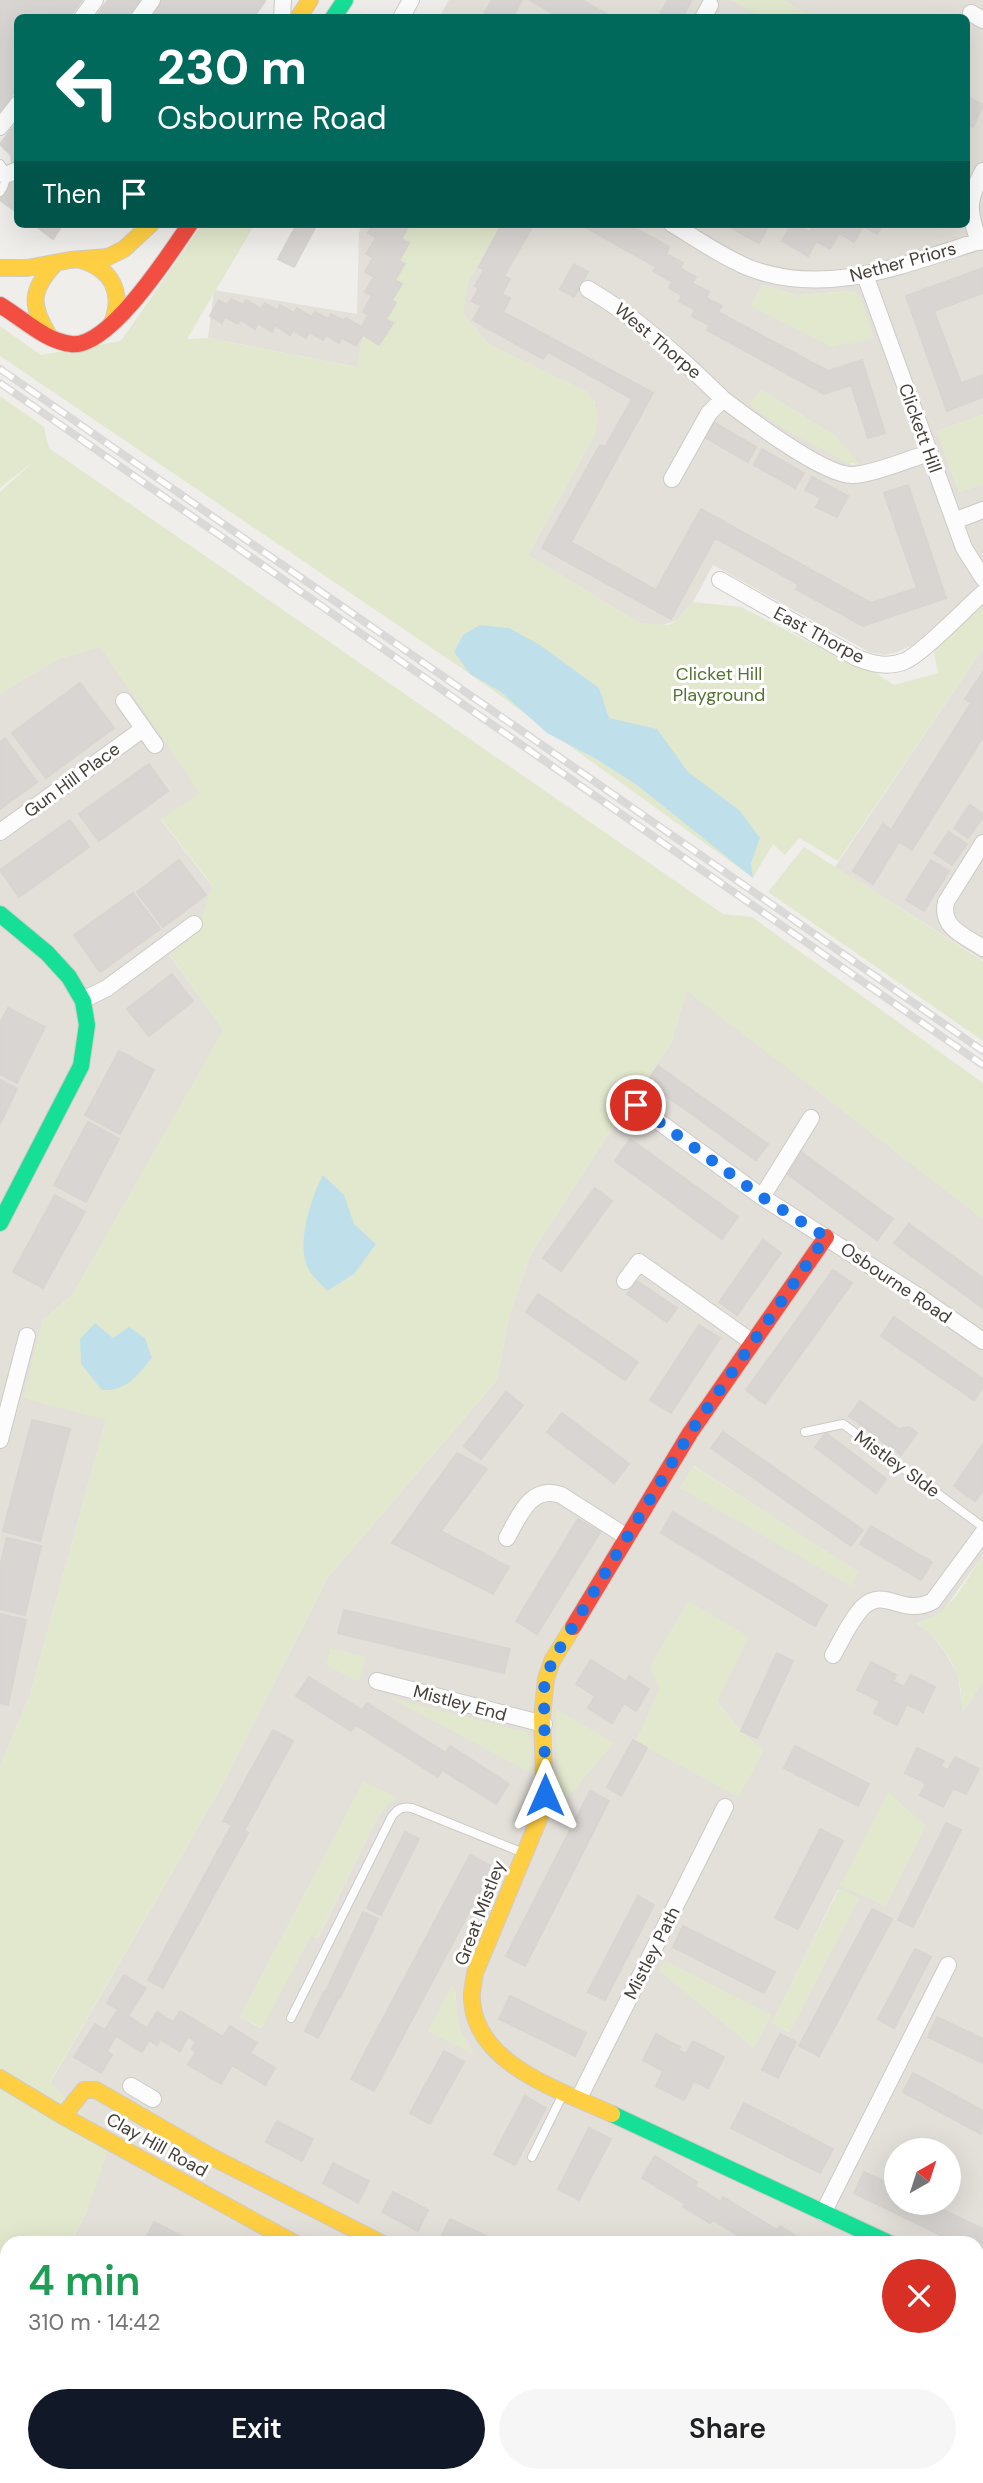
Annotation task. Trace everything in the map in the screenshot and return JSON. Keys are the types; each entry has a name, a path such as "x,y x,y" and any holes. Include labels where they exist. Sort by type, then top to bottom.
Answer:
{"street":[{"path":"0,127 14,109"},
{"name":"Nether Priors","path":"970,201 983,171"},
{"name":"Nether Priors","path":"679,228 747,267 799,281 826,280 865,275 981,241 970,216"},
{"path":"0,268 29,269 113,254 127,246 147,228"},
{"path":"0,305 67,344 85,345 109,329 187,228"},
{"path":"81,260 92,262 103,269 118,290 117,315 109,329"},
{"path":"48,334 39,321 34,295 45,273 55,264"},
{"name":"Clickett Hill","path":"865,275 964,548 983,578"},
{"name":"West Thorpe","path":"588,289 609,301 664,345 723,399 769,434 838,473 859,474 929,453"},
{"path":"672,479 709,413 723,399"},
{"path":"954,521 983,510"},
{"name":"East Thorpe","path":"720,580 874,665 890,665 907,660 983,593"},
{"path":"124,701 155,745"},
{"name":"Gun Hill Place","path":"0,832 143,729"},
{"path":"983,843 946,902 944,910 952,928 983,948"},
{"path":"0,914 57,964 83,1000 87,1018 81,1066 0,1223"},
{"path":"83,1000 107,988 194,924"},
{"name":"Osbourne Road","path":"636,1105 762,1197 983,1341"},
{"path":"762,1197 811,1118"},
{"name":"Great Mistley","path":"826,1237 690,1433 552,1661 544,1688 545,1795 537,1828 524,1853 475,1973 472,2001 479,2026 488,2044 505,2061 524,2073 872,2236"},
{"path":"625,1281 639,1262 752,1342"},
{"path":"0,1440 8,1377 27,1336"},
{"path":"507,1538 532,1498 542,1492 561,1495 627,1537"},
{"path":"833,1655 855,1617 872,1601 882,1599 914,1608 923,1607 933,1601 983,1533"},
{"name":"Mistley End","path":"377,1681 544,1724"},
{"name":"Mistley Path","path":"572,2095 725,1807"},
{"path":"823,2213 948,1965"},
{"name":"Clay Hill Road","path":"0,2078 63,2116 281,2236"},
{"path":"63,2116 84,2090 96,2090 212,2157 367,2236"},
{"path":"132,2110 142,2092"}],"lane":[{"path":"0,192 8,170"},
{"name":"Mistley SIde","path":"805,1432 843,1424 983,1527"},
{"path":"291,2018 392,1816 398,1809 412,1808 524,1853"},
{"path":"532,2157 572,2095"}],"shaded area":[{"path":"449,0 732,0 756,14 441,14"},
{"path":"783,0 983,0 983,415 937,431 959,492 983,484 983,608 968,597 913,645 884,655 869,652 713,565 693,602 676,621 662,625 639,623 528,555 595,434 595,403 587,392 488,344 463,313 467,283 499,228 970,228 970,14 804,14","holes":["762,285 797,295 850,291 751,306","761,390 835,436 859,464 852,465"]},
{"path":"361,228 410,228 402,284 392,301 396,303 393,323 379,345 363,336 357,367 208,338 214,290 357,314"},
{"path":"100,646 201,794 161,820 229,908 169,955 224,1030 73,1294 42,1321 106,1420 30,1695 0,1766 0,693 56,660"},
{"path":"983,648 983,960 835,867"},
{"path":"687,990 983,1219 983,1555 945,1608 936,1616 917,1623 930,1633 945,1652 958,1675 963,1712 983,1681 983,2236 74,2236 87,2211 50,2083 223,1784 328,1577 497,1380 509,1316 531,1254 607,1136 671,1044","holes":["694,1466 858,1572 680,1488","660,1689 722,1690 717,1701 741,1731 763,1750 636,1742","363,1783 397,1798 388,1803 378,1816 318,1938 311,1935 261,2028 240,2017","838,1889 859,1898 789,2032 772,2023","660,1971 771,2015 754,2047 753,2047","455,1987 461,2033 473,2053 428,2031"]}],"green space":[{"path":"732,0 783,0 806,13 805,14 756,14"},
{"name":"Clicket Hill Playground","path":"199,228 253,228 187,339 208,338 356,367 363,335 379,345 392,323 386,319 396,303 392,300 401,284 395,280 404,264 398,259 407,242 401,239 408,228 499,228 467,283 463,313 488,344 587,392 594,402 598,417 595,434 528,555 639,623 669,625 693,602 741,607 823,649 862,664 894,685 938,673 933,647 978,604 983,608 983,648 838,861 799,838 785,855 773,844 753,878 470,674 0,356 0,326 41,355 121,341"},
{"path":"762,285 797,295 855,291 861,298 874,338 832,347 751,306"},
{"path":"761,390 835,436 860,464 848,463 760,413 749,404"},
{"path":"0,396 44,427 49,448 723,914 752,917 983,1083 983,1219 687,991 671,1044 607,1136 531,1254 509,1316 497,1380 328,1577 223,1784 50,2082 111,2142 87,2211 74,2236 0,2236 0,1766 30,1695 106,1420 23,1398 42,1321 73,1294 223,1030 169,954 197,933 212,885 161,819 200,793 100,647 56,660 0,693 0,492 34,461 0,488"},
{"path":"983,415 983,484 959,492 937,431"},
{"path":"804,847 983,961 983,1041 768,892"},
{"path":"693,1466 859,1572 851,1586 680,1488"},
{"path":"983,1555 983,1681 963,1713 960,1683 950,1659 917,1622 938,1613 956,1596"},
{"path":"688,1601 749,1637 717,1701 741,1731 764,1750 739,1797 636,1742 659,1689 650,1666"},
{"path":"330,1648 366,1657 359,1682 326,1665"},
{"path":"388,1697 526,1732 531,1738 533,1774"},
{"path":"556,1709 614,1743 567,1798 557,1799"},
{"path":"363,1782 398,1797 388,1803 378,1816 317,1939 311,1936 262,2028 240,2017"},
{"path":"888,1792 926,1826 886,1906 840,1886"},
{"path":"839,1889 859,1898 790,2032 771,2023"},
{"path":"664,1960 771,2015 754,2048 659,1971"},
{"path":"452,1985 455,1987 461,2031 475,2055 428,2031"}],"water":[{"path":"480,625 509,628 540,645 599,688 609,718 657,729 688,772 739,810 760,838 751,863 753,878 637,785 598,760 547,733 501,692 470,674 454,652 463,635"},
{"path":"323,1175 344,1195 354,1224 376,1244 354,1274 327,1291 309,1270 304,1249 306,1222"},
{"path":"95,1323 113,1338 129,1327 145,1338 152,1358 131,1381 119,1388 102,1390 81,1364 80,1339"}],"building":[{"path":"0,0 82,0 72,14 14,14 14,93 0,111"},
{"path":"108,0 265,1 256,14 98,14"},
{"path":"492,0 522,0 514,14 484,14"},
{"path":"530,0 582,0 606,14 554,14"},
{"path":"668,0 691,1 684,14 660,14"},
{"path":"970,98 983,105 973,127 970,125"},
{"path":"14,126 14,177 11,155 0,144"},
{"path":"14,177 14,210 0,200"},
{"path":"38,228 60,228 53,239"},
{"path":"295,228 315,228 294,267 278,259"},
{"path":"371,228 408,228 401,239 409,243 399,261 405,264 395,280 402,284 392,300 396,303 386,319 393,323 379,345 363,335 356,346 342,338 339,343 326,335 323,340 309,332 306,338 293,330 290,335 275,325 272,332 258,323 255,329 241,320 238,324 225,317 222,323 210,316 219,300 227,305 231,299 243,305 246,300 261,309 265,303 277,310 280,305 294,313 297,308 312,317 315,312 328,319 331,314 344,321 346,318 362,327 368,315 363,312 372,296 365,292 374,277 365,272 373,258 366,254 376,238 368,233"},
{"path":"500,228 532,228 504,276 510,279 502,294 510,298 503,312 653,393 571,542 656,590 701,509 871,603 917,588 884,493 908,485 946,598 863,626 796,589 798,584 715,538 671,619 542,548 600,445 605,447 632,399 548,352 543,359 473,320 481,306 472,301 479,288 475,286 484,270 479,267"},
{"path":"587,228 635,228 669,247 666,254 683,263 680,268 696,277 692,283 709,292 706,298 722,306 718,312 828,371 862,360 885,433 868,438 851,385 824,394 707,330 709,325 692,316 695,310 679,301 682,295 669,288 672,282 653,271 656,267"},
{"path":"731,228 768,228 759,243"},
{"path":"790,228 801,228 810,232 812,228 862,228 854,242 839,233 830,249 816,241 808,256 782,241"},
{"path":"866,228 881,228 877,234"},
{"path":"574,264 588,272 574,297 560,289"},
{"path":"983,268 983,293 934,311 961,383 983,375 983,397 947,411 906,296"},
{"path":"710,420 756,447 748,462 701,435"},
{"path":"762,449 804,473 795,488 754,465"},
{"path":"812,477 848,496 837,517 816,507 821,498 805,490"},
{"path":"983,672 983,737 912,850 899,842 873,884 853,871 883,824 891,830 971,703 965,699"},
{"path":"80,683 114,728 46,778 12,733"},
{"path":"5,738 37,782 0,809 0,742"},
{"path":"149,764 168,791 99,841 79,814"},
{"path":"970,805 983,814 983,817 968,838 954,828"},
{"path":"70,820 89,847 19,897 0,870"},
{"path":"949,832 967,844 952,865 934,853"},
{"path":"179,860 206,895 163,927 137,892"},
{"path":"931,860 949,871 924,911 906,900"},
{"path":"133,893 160,929 100,972 74,935"},
{"path":"172,974 193,1001 149,1036 127,1009"},
{"path":"8,1008 45,1027 17,1083 0,1074 0,1023"},
{"path":"119,1051 154,1070 120,1134 85,1115"},
{"path":"658,1066 768,1144 756,1160 647,1082"},
{"path":"0,1080 17,1089 0,1124"},
{"path":"88,1122 119,1139 86,1202 54,1185"},
{"path":"630,1139 738,1217 722,1239 615,1161"},
{"path":"801,1152 893,1219 877,1240 786,1173"},
{"path":"595,1188 612,1201 561,1271 543,1258"},
{"path":"55,1195 85,1212 43,1288 13,1272"},
{"path":"909,1224 983,1278 983,1308 894,1243"},
{"path":"763,1240 781,1253 737,1315 719,1302"},
{"path":"833,1270 852,1283 765,1404 746,1390"},
{"path":"637,1281 677,1308 667,1322 627,1294"},
{"path":"538,1294 638,1362 625,1380 526,1312"},
{"path":"894,1317 983,1379 983,1387 974,1400 881,1336"},
{"path":"699,1325 720,1338 671,1413 650,1400"},
{"path":"506,1392 523,1405 481,1459 464,1446"},
{"path":"860,1401 899,1429 909,1427 917,1433 901,1455 849,1416"},
{"path":"562,1413 629,1464 614,1483 547,1432"},
{"path":"32,1420 70,1429 40,1541 3,1531"},
{"path":"723,1432 863,1530 851,1546 711,1448"},
{"path":"826,1433 886,1479 876,1493 815,1447"},
{"path":"983,1444 983,1490 975,1501 954,1486"},
{"path":"457,1453 487,1469 441,1531 509,1567 493,1594 392,1543"},
{"path":"673,1512 827,1605 815,1626 661,1533"},
{"path":"578,1519 600,1532 537,1634 516,1621"},
{"path":"871,1526 932,1562 921,1580 860,1544"},
{"path":"7,1538 41,1546 25,1615 0,1609 0,1566"},
{"path":"344,1610 510,1649 504,1673 338,1633"},
{"path":"0,1614 26,1620 8,1705 0,1703"},
{"path":"777,1653 793,1661 757,1738 741,1731"},
{"path":"591,1660 626,1682 629,1676 649,1689 636,1711 624,1703 612,1723 588,1708 595,1696 576,1684"},
{"path":"871,1662 896,1675 893,1681 904,1687 911,1675 935,1687 923,1712 907,1704 897,1725 874,1713 880,1701 857,1690"},
{"path":"309,1677 362,1710 367,1703 446,1753 450,1746 509,1784 496,1804 442,1770 438,1777 356,1725 351,1731 296,1696"},
{"path":"273,1730 293,1741 244,1831 248,1833 163,1988 148,1980 232,1825 223,1821"},
{"path":"633,1740 647,1748 621,1796 607,1787"},
{"path":"795,1746 869,1784 858,1806 784,1768"},
{"path":"917,1748 944,1761 941,1766 948,1770 955,1757 979,1769 966,1794 953,1788 943,1807 920,1795 926,1783 905,1773"},
{"path":"590,1791 609,1801 525,1966 506,1956"},
{"path":"946,1823 961,1830 913,1927 898,1920"},
{"path":"820,1829 843,1841 798,1929 775,1918"},
{"path":"405,1832 419,1839 381,1915 367,1908"},
{"path":"470,1855 493,1867 374,2091 351,2079"},
{"path":"638,1896 654,1905 605,2000 588,1992"},
{"path":"872,1909 892,1919 819,2056 799,2046"},
{"path":"363,1912 378,1919 340,1998 326,1991"},
{"path":"683,1926 775,1972 764,1993 673,1947"},
{"path":"915,1949 931,1957 894,2028 878,2019"},
{"path":"124,1975 146,1988 128,2016 147,2028 157,2012 173,2022 180,2011 223,2037 230,2026 257,2043 250,2053 275,2068 265,2085 232,2065 221,2084 188,2065 196,2052 192,2049 196,2042 188,2037 180,2051 160,2039 157,2045 149,2040 142,2052 116,2036 107,2051 112,2055 101,2073 74,2057 95,2024 105,2030 118,2009 107,2003"},
{"path":"324,1992 338,1999 318,2038 305,2031"},
{"path":"510,1996 586,2033 575,2056 499,2019"},
{"path":"937,2017 983,2039 983,2063 928,2037"},
{"path":"656,2034 680,2047 678,2050 686,2054 693,2041 724,2057 708,2088 694,2081 684,2100 656,2086 663,2071 643,2060"},
{"path":"780,2034 796,2042 778,2078 762,2070"},
{"path":"444,2051 464,2062 430,2124 410,2113"},
{"path":"913,2073 983,2111 981,2134 903,2092"},
{"path":"525,2096 546,2108 515,2165 494,2154"},
{"path":"744,2103 833,2149 820,2173 731,2128"},
{"path":"277,2121 313,2139 302,2161 266,2142"},
{"path":"589,2128 611,2139 579,2200 558,2189"},
{"path":"655,2156 697,2182 695,2186 721,2202 723,2197 777,2230 780,2226 796,2236 739,2236 713,2220 710,2223 683,2207 685,2204 642,2178"},
{"path":"333,2163 369,2181 358,2203 323,2183"},
{"path":"864,2172 884,2181 884,2208 854,2193"},
{"path":"393,2192 428,2210 418,2231 382,2212"},
{"path":"901,2216 956,2216 983,2229 983,2236 943,2236"},
{"path":"450,2219 486,2236 442,2236"},
{"path":"154,2222 181,2236 147,2236"}],"railway":[{"path":"0,369 983,1051"},
{"path":"0,383 983,1065"}],"traffic: fast":[{"path":"336,14 345,0"},
{"path":"0,914 47,953 69,977 83,1001 87,1025 81,1066 0,1223"},
{"path":"612,2114 874,2236"}],"traffic: slow":[{"path":"301,14 310,0"},
{"path":"0,268 27,268 70,260 108,257 124,249 147,228"},
{"path":"81,260 101,269 113,284 117,302 112,323"},
{"path":"48,334 38,314 36,298 41,281 55,264"},
{"path":"573,1627 552,1661 546,1679 542,1717 544,1776 541,1814 475,1973 472,2000 477,2023 489,2042 505,2059 547,2085 612,2114"},
{"path":"0,2078 63,2116 281,2236"},
{"path":"63,2116 84,2090 96,2090 212,2157 367,2236"}],"traffic: jam":[{"path":"0,305 61,342 71,344 86,341 120,316 154,276 187,228"},
{"path":"573,1627 690,1433 826,1237"}],"route":[{"path":"545,1795 544,1688 552,1661 690,1433 826,1237 762,1197 636,1105"}]}
